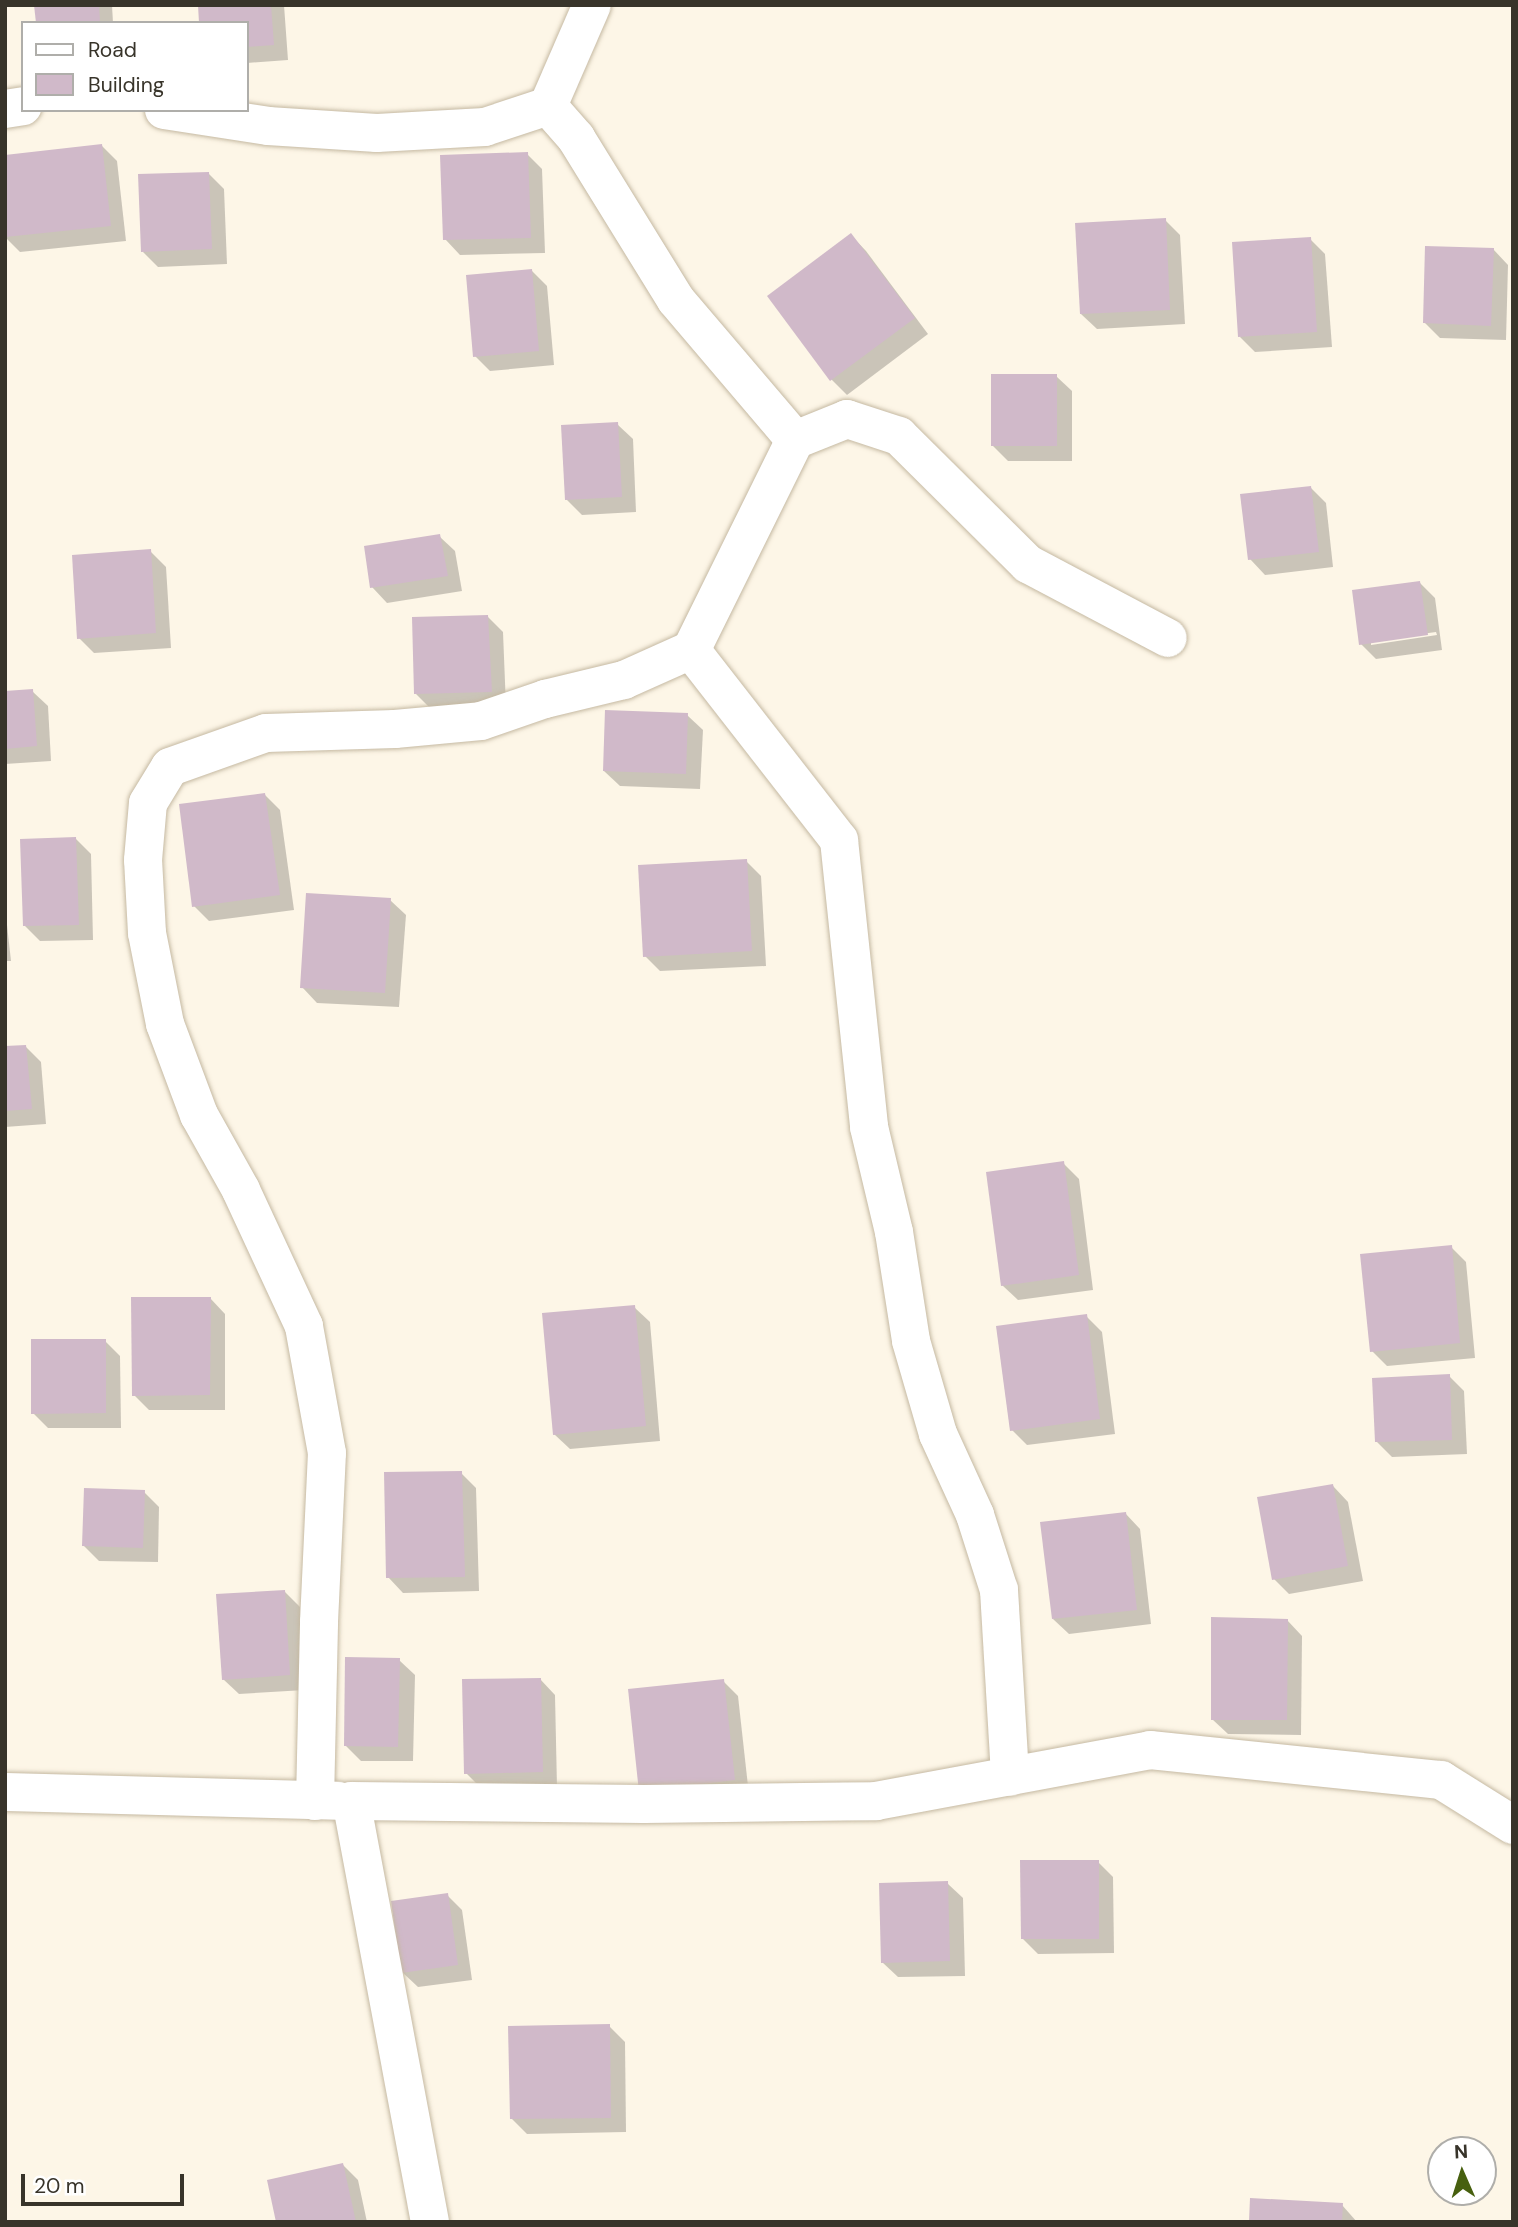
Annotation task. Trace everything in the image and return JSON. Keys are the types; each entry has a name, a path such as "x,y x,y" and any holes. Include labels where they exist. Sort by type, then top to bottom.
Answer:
{"street":[{"path":"177,112 268,126 377,133 485,127 548,106 592,5"},
{"path":"548,106 576,138 676,300 795,440"},
{"path":"430,2222 333,1801 318,1622 327,1453 304,1326 241,1190 199,1115 165,1024 147,933 144,860 148,803 170,767 266,733 395,729 481,721 545,699 624,680 691,650 795,440 846,419 899,436 1028,564 1168,638"},
{"path":"691,650 839,840 869,1127 894,1232 911,1341 938,1434 975,1515 999,1590 1010,1777"},
{"path":"5,1792 333,1801 644,1804 876,1801 1150,1751 1441,1780 1513,1825"}],"building":[{"path":"34,5 99,5 100,21 36,21"},
{"path":"198,5 271,5 274,45 248,47 248,21 199,21"},
{"path":"102,144 111,226 5,237 5,155"},
{"path":"528,152 531,238 443,240 440,155"},
{"path":"209,172 212,249 141,252 138,174"},
{"path":"1166,218 1170,310 1080,314 1075,223"},
{"path":"851,233 915,318 830,381 767,296"},
{"path":"1311,237 1317,332 1238,337 1232,242"},
{"path":"1425,246 1494,248 1491,326 1423,323"},
{"path":"532,269 539,351 473,357 466,275"},
{"path":"991,374 1057,374 1057,446 991,446"},
{"path":"618,422 622,497 565,500 561,425"},
{"path":"1311,486 1319,552 1248,560 1240,494"},
{"path":"440,534 448,576 370,588 364,546"},
{"path":"151,549 156,633 77,639 72,555"},
{"path":"1420,581 1428,635 1359,645 1352,590"},
{"path":"488,615 492,692 414,694 412,617"},
{"path":"33,689 37,746 5,749 5,691"},
{"path":"605,710 688,713 686,774 603,771"},
{"path":"265,793 280,895 192,907 179,804"},
{"path":"76,837 79,925 23,926 20,839"},
{"path":"747,859 752,951 643,957 638,865"},
{"path":"306,893 391,898 385,993 300,988"},
{"path":"26,1045 32,1109 5,1111 5,1046"},
{"path":"1064,1161 1079,1275 1001,1286 986,1172"},
{"path":"1452,1245 1460,1343 1370,1352 1360,1254"},
{"path":"131,1297 211,1297 210,1395 132,1396"},
{"path":"635,1305 646,1426 553,1435 542,1313"},
{"path":"1087,1314 1100,1419 1010,1431 996,1326"},
{"path":"31,1339 106,1339 106,1413 31,1414"},
{"path":"1450,1374 1452,1440 1375,1442 1372,1378"},
{"path":"462,1471 465,1577 386,1578 384,1472"},
{"path":"1333,1484 1348,1566 1272,1580 1257,1497"},
{"path":"84,1488 145,1490 143,1548 82,1546"},
{"path":"1126,1512 1137,1610 1052,1619 1040,1522"},
{"path":"285,1590 290,1675 222,1680 216,1594"},
{"path":"1211,1617 1288,1619 1287,1720 1211,1720"},
{"path":"345,1657 400,1658 398,1747 344,1746"},
{"path":"541,1678 543,1772 464,1774 462,1679"},
{"path":"724,1679 735,1780 639,1792 628,1689"},
{"path":"1020,1860 1099,1860 1099,1939 1021,1939"},
{"path":"948,1881 950,1961 881,1963 879,1883"},
{"path":"448,1893 458,1965 401,1973 391,1901"},
{"path":"610,2024 611,2118 510,2119 508,2026"},
{"path":"343,2163 356,2222 276,2222 267,2180"},
{"path":"1250,2198 1343,2203 1342,2222 1249,2222"}]}
